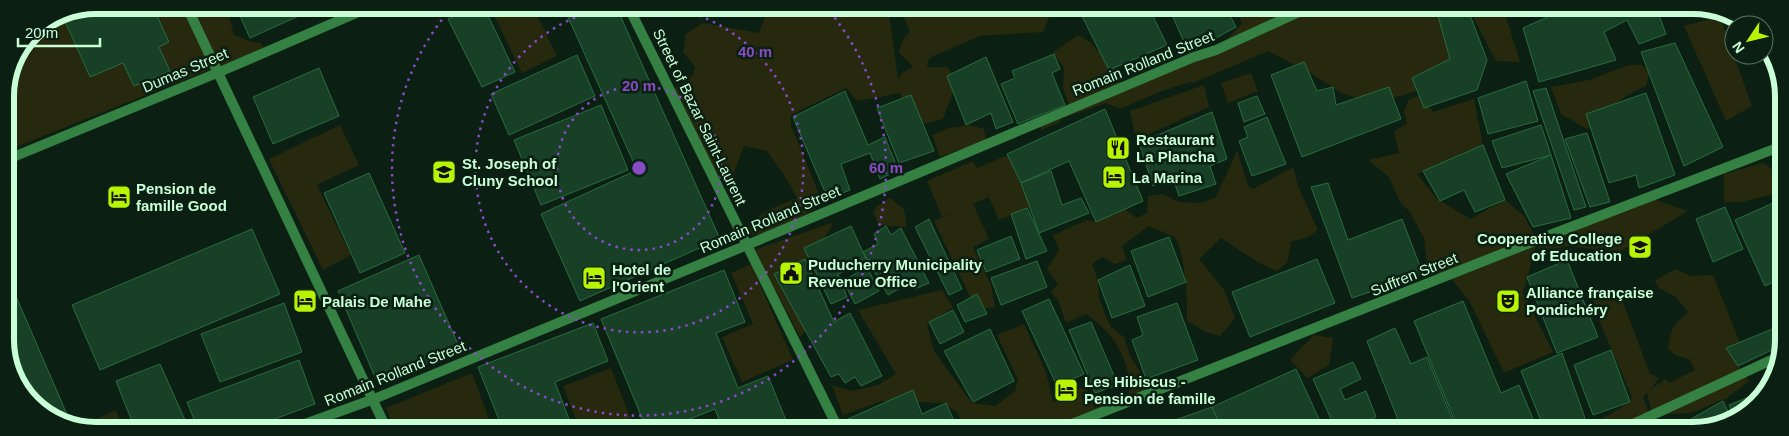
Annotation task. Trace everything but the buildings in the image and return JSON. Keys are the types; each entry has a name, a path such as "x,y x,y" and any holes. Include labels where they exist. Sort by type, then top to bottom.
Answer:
{"street":[{"path":"190,14 384,422"},
{"name":"Dumas Street","path":"14,157 354,14"},
{"name":"Street of Bazar Saint-Laurent","path":"632,14 835,422"},
{"name":"Romain Rolland Street","path":"310,422 374,399 747,245 1185,60 1216,50 1295,14"},
{"name":"Suffren Street","path":"1077,422 1537,240 1775,149"},
{"path":"1637,422 1773,359"}],"green space":[{"path":"156,14 228,14 234,35 261,43 264,48 14,148 14,90 20,64 38,38 50,28 64,20 89,77 123,63 134,86 170,71 159,47 168,42"},
{"path":"493,14 536,14 557,56 522,73"},
{"path":"766,14 889,14 898,79 903,72 913,67 899,52 903,39 910,32 903,14 1051,14 1043,32 980,36 929,58 927,67 947,67 955,81 943,119 923,124 908,116 900,93 857,101 846,88 791,115 791,125 823,204 771,234 749,235 750,222 768,210 797,198 767,151 744,146 733,175 717,174 672,90 693,75 695,67 683,52 685,35 702,23 759,33"},
{"path":"1238,14 1450,14 1457,20 1456,63 1420,85 1417,91 1401,96 1368,101 1344,94 1310,73 1268,51 1193,83 1190,82 1162,91 1120,109 1106,103 1064,118 1056,124 1041,130 1040,122 1071,109 1063,88 1064,68 1053,52 1078,35 1089,41 1102,55 1112,75 1124,86 1216,50 1242,24"},
{"path":"1472,14 1505,14 1520,62 1496,61"},
{"path":"1717,18 1721,19 1724,28 1724,65 1737,65 1752,106 1726,121 1684,26"},
{"path":"1629,65 1641,65 1650,72 1646,86 1626,96 1587,129 1561,114 1551,87 1589,80"},
{"path":"1251,73 1258,91 1228,103 1221,83"},
{"path":"1204,85 1209,107 1136,140 1130,111"},
{"path":"1422,95 1433,112 1474,99 1483,145 1417,174 1436,198 1470,219 1505,200 1524,216 1537,240 1650,198 1688,211 1619,252 1569,246 1544,251 1539,248 1537,242 1523,293 1553,352 1504,373 1469,300 1449,276 1428,271 1424,238 1409,211 1400,202 1389,177 1368,160 1399,153 1394,131 1407,124 1404,111 1409,99"},
{"path":"340,125 359,165 317,185 351,255 323,270 269,159"},
{"path":"970,125 984,129 986,140 940,157 932,135 948,128"},
{"path":"1237,151 1248,185 1253,189 1293,167 1298,186 1318,230 1308,237 1291,242 1287,263 1277,271 1259,263 1221,238 1199,259 1224,290 1235,318 1220,336 1206,332 1187,321 1185,279 1182,258 1176,238 1149,226 1122,246 1127,260 1115,264 1102,257 1092,264 1098,280 1099,297 1111,327 1124,337 1130,356 1146,381 1158,380 1168,387 1129,402 1129,381 1126,365 1113,340 1101,326 1086,314 1066,323 1059,302 1051,292 1058,284 1047,269 1059,250 1053,235 1087,220 1096,222 1124,208 1136,218 1147,213 1148,196 1163,194 1179,202 1200,203 1216,197"},
{"path":"1008,155 1031,207 999,220 989,197 973,204 989,239 973,247 991,285 995,307 982,309 973,303 934,221 949,214 942,216 927,181 973,161 977,168"},
{"path":"1763,163 1775,172 1775,194 1741,202 1724,202 1724,174"},
{"path":"890,198 904,209 907,227 879,225 873,213 877,206"},
{"path":"834,222 808,270 797,260 778,271 796,307 817,319 800,337 754,250"},
{"path":"751,264 793,360 742,382 722,337 753,324 731,273"},
{"path":"1675,269 1690,276 1713,275 1740,343 1727,349 1749,381 1727,398 1691,413 1652,415 1647,392 1643,397 1649,414 1629,422 1597,422 1630,402 1632,397 1598,318 1591,294 1609,289 1622,299 1650,374 1659,378 1650,390 1665,379 1669,383 1695,370 1689,359 1675,355 1668,348 1670,336 1674,328 1688,312 1676,297 1659,288 1655,281"},
{"path":"942,290 953,307 927,324 934,351 972,403 995,406 1015,391 1018,380 997,335 1024,324 1046,372 1053,402 1072,391 1086,386 1094,408 1103,405 1105,411 1072,422 963,422 957,412 943,403 882,401 843,415 832,385 852,391 878,385 896,374 858,310"},
{"path":"1314,335 1333,338 1329,365 1308,378 1290,360"},
{"path":"611,368 632,422 577,422 563,386"},
{"path":"472,373 490,422 392,422 386,408"},
{"path":"116,410 121,422 95,422 91,422"}],"place":[{"name":"Restaurant La Plancha","path":"1118,148"},
{"name":"St. Joseph of Cluny School","path":"444,172"},
{"name":"La Marina","path":"1114,177"},
{"name":"Pension de famille Good","path":"119,197"},
{"name":"Cooperative College of Education","path":"1640,247"},
{"name":"Puducherry Municipality Revenue Office","path":"791,273"},
{"name":"Hotel de l'Orient","path":"594,278"},
{"name":"Palais De Mahe","path":"305,301"},
{"name":"Alliance française Pondichéry","path":"1508,301"},
{"name":"Les Hibiscus - Pension de famille","path":"1066,390"}]}
